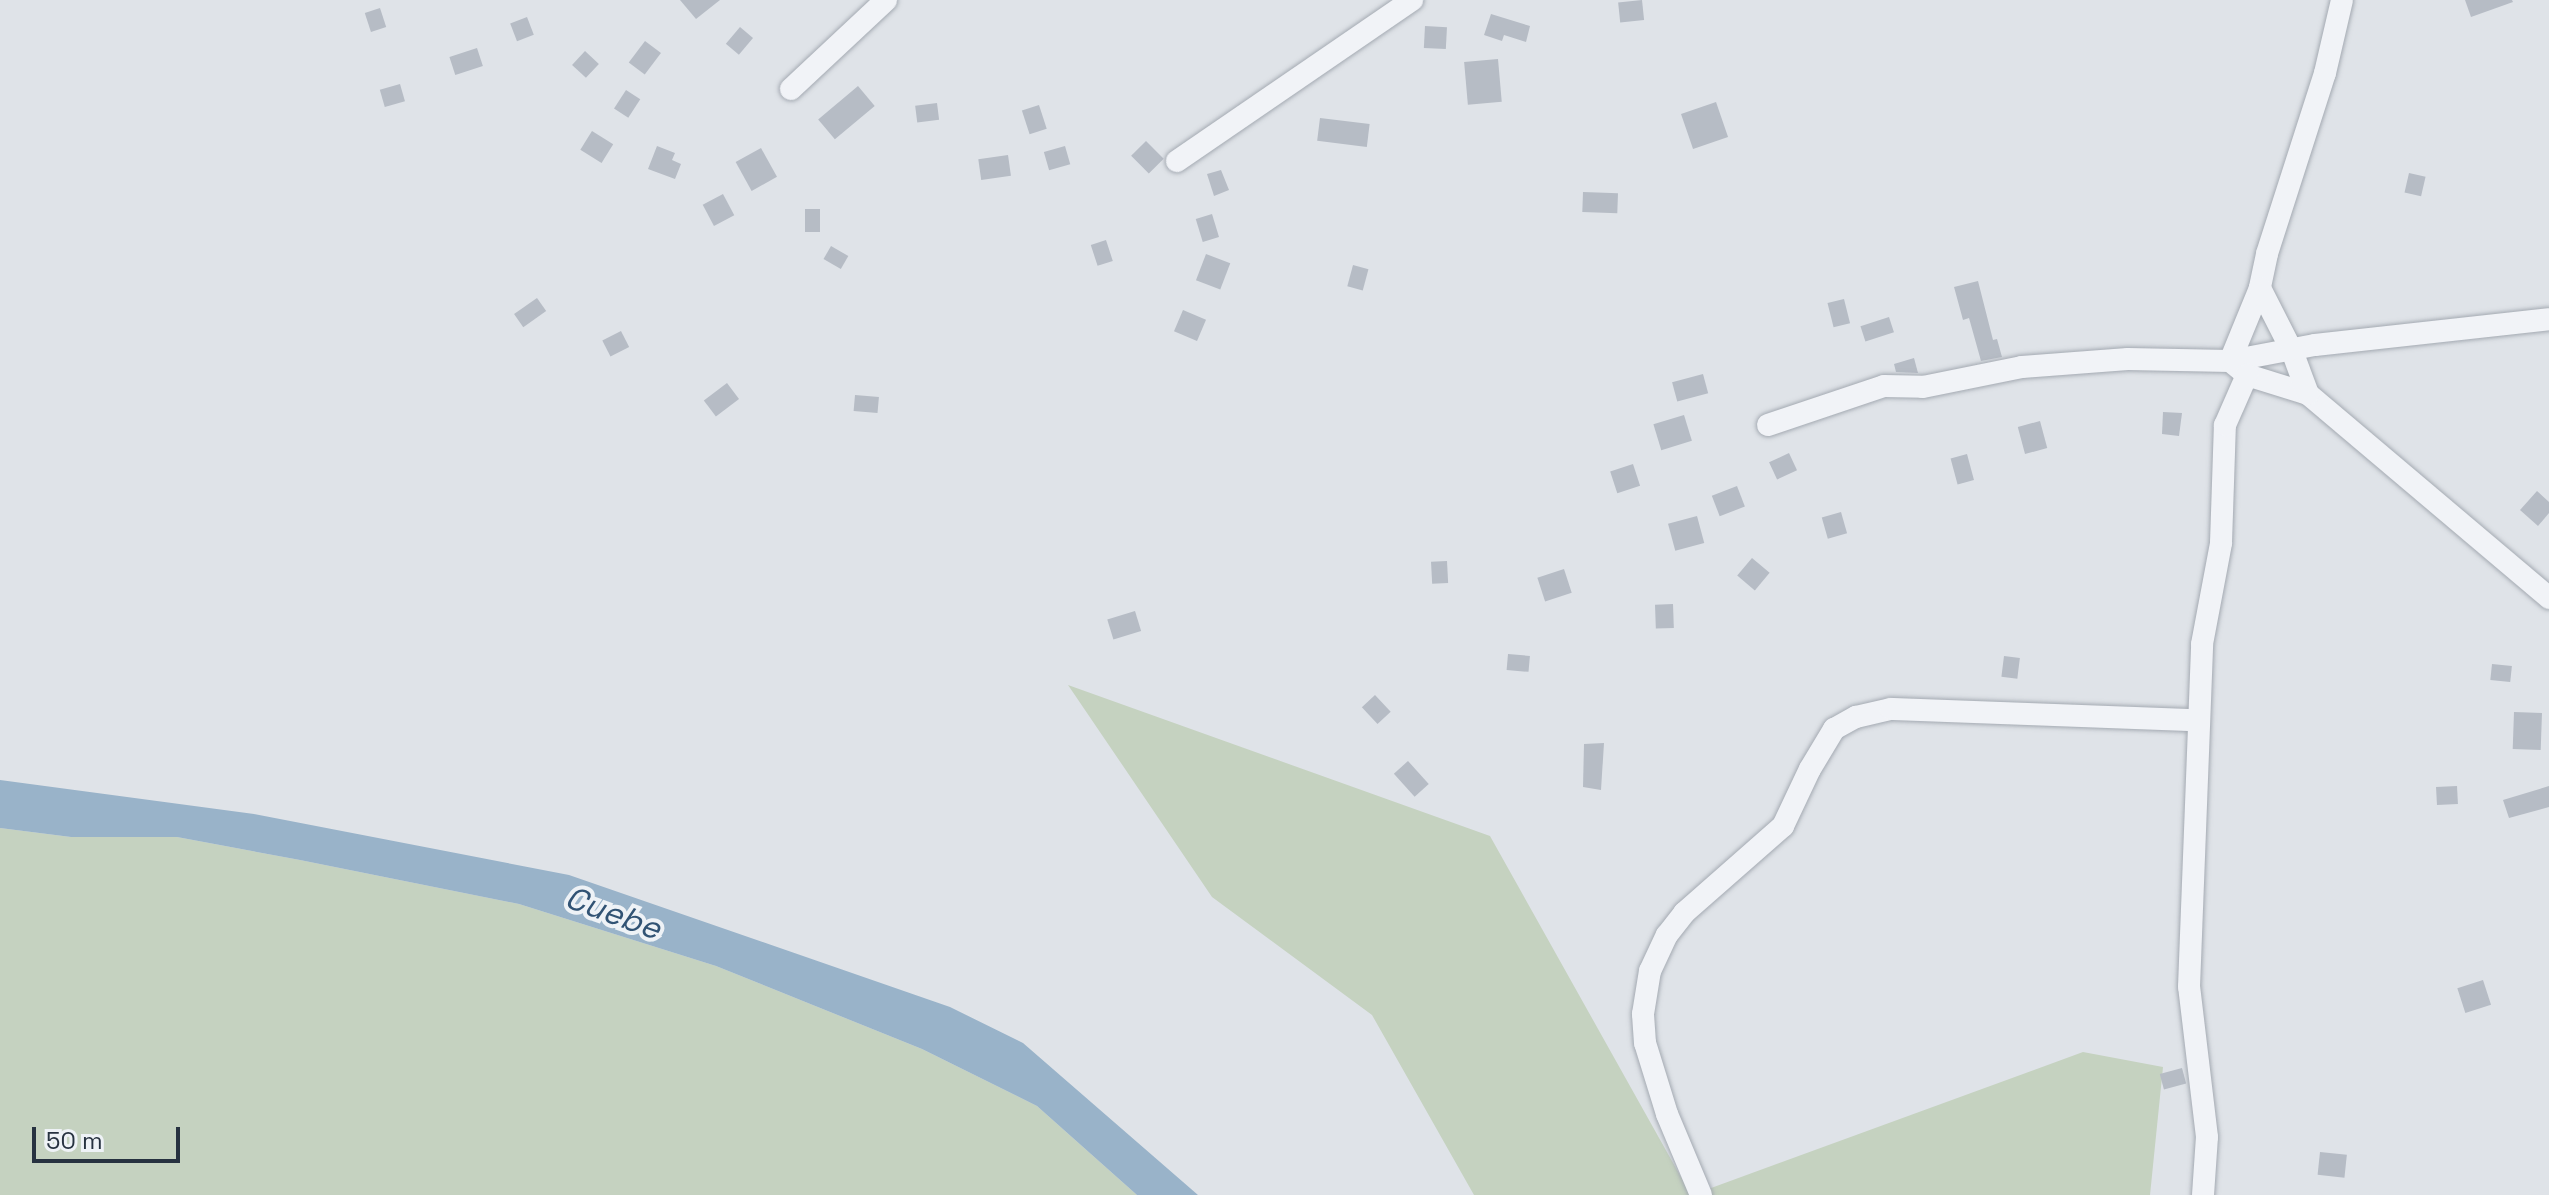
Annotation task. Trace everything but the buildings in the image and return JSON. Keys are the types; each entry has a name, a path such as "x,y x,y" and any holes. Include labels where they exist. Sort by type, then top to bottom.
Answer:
{"street":[{"path":"791,89 886,0"},
{"path":"1177,161 1412,0"},
{"path":"2203,1195 2207,1137 2189,987 2202,644 2221,543 2225,425 2267,254 2325,73 2342,0"},
{"path":"2260,288 2292,351 2308,394"},
{"path":"2239,368 2315,345 2549,319"},
{"path":"1768,425 1884,386 1923,387 2022,367 2128,359 2239,368 2308,394 2549,598"},
{"path":"1701,1195 1667,1114 1645,1043 1643,1014 1650,971 1667,935 1684,913 1783,826 1810,769 1834,729 1856,717 1891,709 2198,720"}],"green space":[{"path":"1068,685 1490,836 1691,1195 1474,1195 1372,1015 1212,897"},
{"path":"0,828 71,837 177,837 300,860 519,904 716,966 922,1049 1037,1106 1137,1195 0,1195"},
{"path":"2083,1052 2163,1067 2150,1195 1692,1195"}],"water":[{"name":"Cuebe","path":"0,780 254,814 569,875 950,1007 1023,1043 1198,1195 1137,1195 1037,1106 922,1049 716,966 519,904 300,860 177,837 71,837 0,828"}]}
